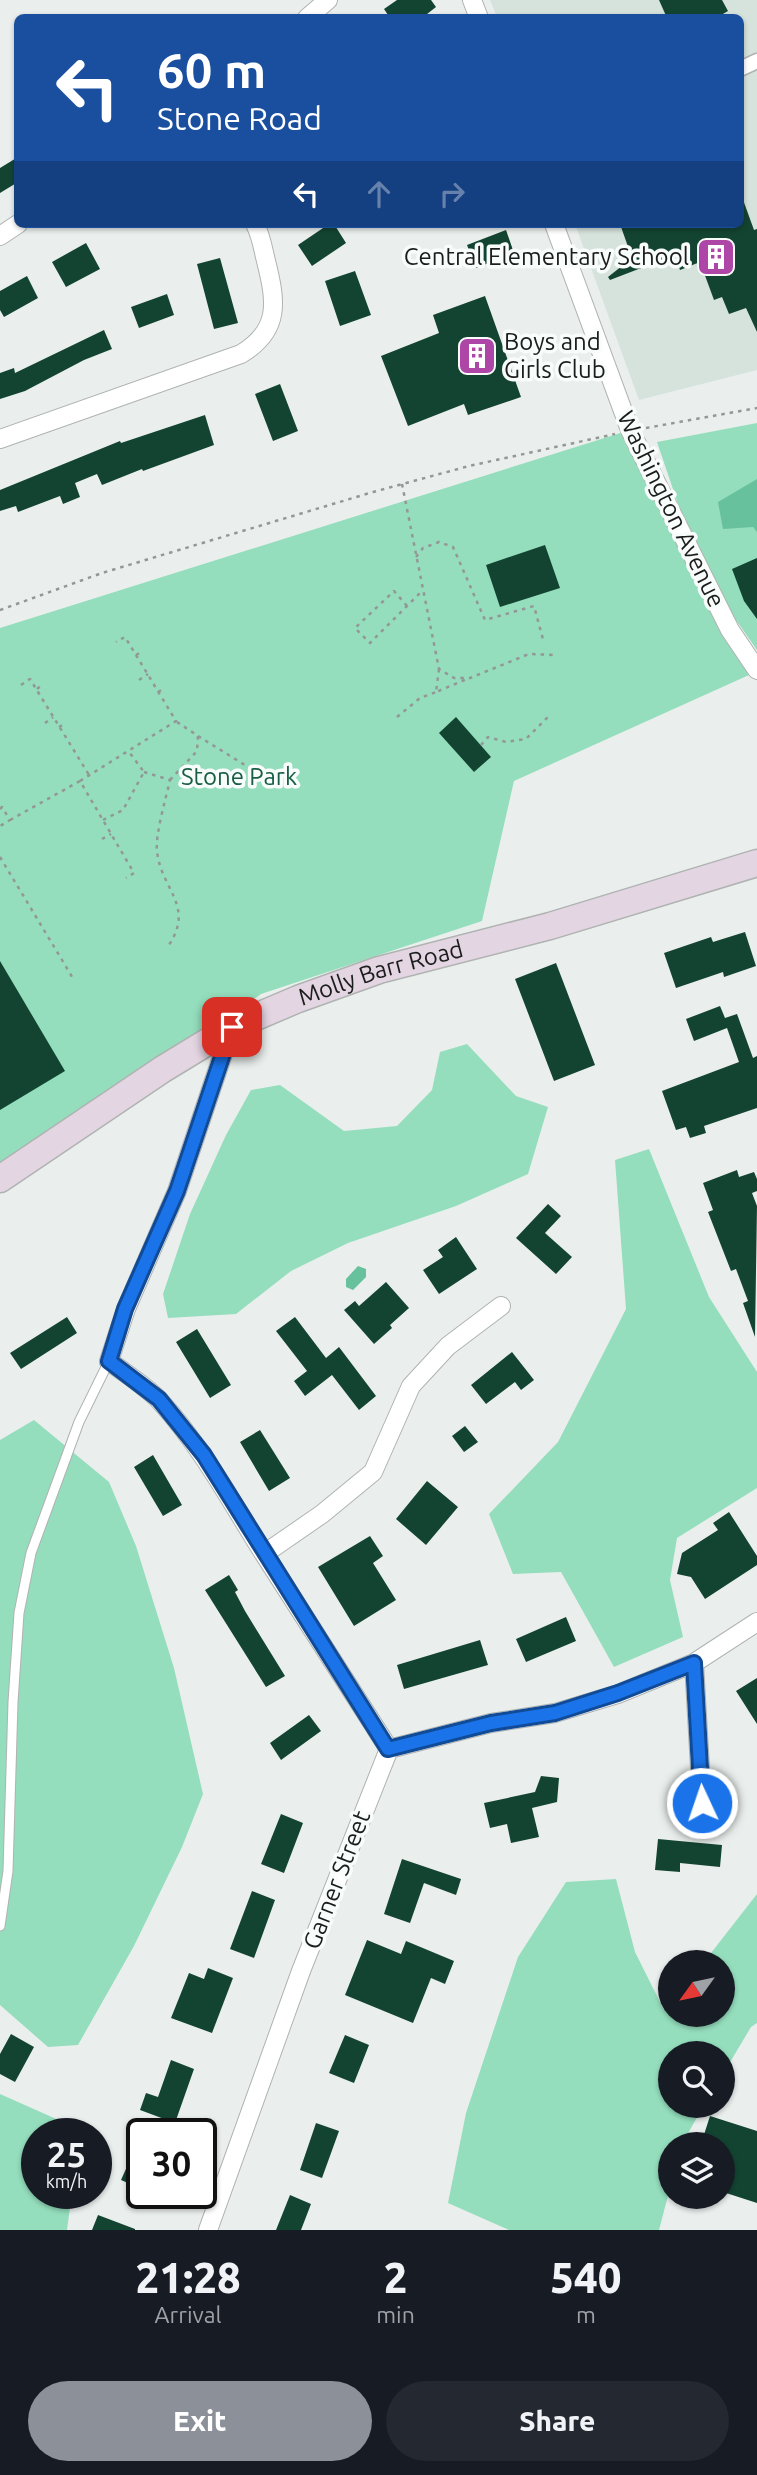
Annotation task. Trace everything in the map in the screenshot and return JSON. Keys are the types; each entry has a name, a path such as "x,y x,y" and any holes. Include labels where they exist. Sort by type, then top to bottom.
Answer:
{"main road":[{"name":"Molly Barr Road","path":"0,1179 163,1069 232,1027 298,999 379,970 550,926 757,863"}],"street":[{"path":"312,14 328,0"},
{"path":"0,439 241,354 252,347 265,334 274,308 274,293 259,228"},
{"name":"Washington Avenue","path":"555,228 630,430 730,630 757,670"},
{"path":"232,1027 177,1191 125,1309 109,1361 159,1399 204,1455 388,1749 491,1723 555,1713 618,1693 694,1663 757,1622"},
{"path":"264,1554 322,1514 373,1472 411,1387 448,1346 501,1306"},
{"path":"694,1663 702,1803"},
{"name":"Garner Street","path":"208,2230 297,1982 388,1749"}],"lane":[{"path":"0,1926 8,1871 13,1702 22,1601 31,1553 79,1422 109,1361"}],"path":[{"path":"0,610 102,573 469,466 630,430 757,408"},
{"path":"402,484 439,669 436,692"},
{"path":"416,557 423,548 439,542 453,547 485,621 534,606 544,643"},
{"path":"407,606 394,591 355,628 370,643 407,606 422,591"},
{"path":"116,642 125,636 176,721 248,767"},
{"path":"136,655 143,651"},
{"path":"397,717 421,698 529,654 555,655"},
{"path":"439,669 454,678 470,678"},
{"path":"139,680 148,674"},
{"path":"21,685 30,679 89,775"},
{"path":"37,690 43,684"},
{"path":"158,692 165,688"},
{"path":"481,745 488,737 506,742 526,739 550,715"},
{"path":"45,723 54,717"},
{"path":"0,826 80,781 176,721"},
{"path":"60,727 66,723"},
{"path":"169,945 175,935 180,912 162,874 157,850 170,780 198,751 198,736"},
{"path":"128,751 144,772 170,780"},
{"path":"103,820 123,810 144,772"},
{"path":"80,781 134,873 126,878"},
{"path":"0,809 2,807 10,820"},
{"path":"102,839 111,834"},
{"path":"0,857 74,980"}],"shaded area":[{"path":"490,0 757,0 757,370 639,400 576,228 744,228 744,14 496,14"},
{"path":"757,479 757,532 753,527 723,529 718,502"},
{"path":"358,1266 366,1269 366,1277 353,1290 346,1287 346,1279"}],"green space":[{"path":"757,423 757,650 731,613 680,510 657,442"},
{"name":"Stone Park","path":"630,430 730,630 749,675 514,781 482,921 261,994 0,1179 0,628"},
{"path":"467,1044 516,1096 548,1107 528,1174 456,1206 348,1243 291,1271 236,1314 168,1318 163,1294 190,1214 226,1135 251,1090 280,1085 344,1131 397,1126 432,1090 440,1052"},
{"path":"649,1149 709,1297 757,1372 757,1488 677,1538 670,1580 683,1637 614,1667 561,1572 513,1574 489,1514 558,1442 626,1309 615,1160"},
{"path":"34,1420 109,1482 136,1546 174,1668 203,1794 182,1847 134,1946 78,2045 48,2047 0,2005 0,1440"},
{"path":"616,1879 635,1952 658,1998 658,2027 735,2027 735,1950 713,1950 757,1894 757,2023 751,2027 735,2054 735,2041 658,2041 658,2118 697,2118 689,2132 658,2132 658,2209 664,2209 659,2230 509,2230 448,2203 466,2113 518,1957 566,1882"},
{"path":"0,2094 54,2118 21,2118 21,2209 70,2209 67,2230 0,2230"}],"building":[{"path":"397,0 431,0 436,7 427,14 387,14 384,9"},
{"path":"659,0 722,0 728,11 723,14 665,14"},
{"path":"14,159 14,184 0,193 0,168"},
{"name":"Central Elementary School","path":"744,202 754,230 757,229 757,332 746,308 729,314 722,297 714,300 700,262 680,270 675,255 610,280 608,277 632,258 621,228 744,228"},
{"path":"323,228 337,228 346,243 312,266 298,245"},
{"path":"506,230 514,253 476,268 467,245"},
{"path":"86,243 100,269 66,287 52,262"},
{"path":"220,258 238,323 214,329 197,264"},
{"path":"355,271 371,315 340,326 325,281"},
{"path":"27,276 38,298 4,317 0,310 0,291"},
{"path":"167,294 174,315 139,328 131,307"},
{"path":"485,296 521,397 468,415 464,404 408,426 381,356 439,333 433,315"},
{"path":"104,330 112,349 84,360 25,391 0,399 0,373 14,368 15,373"},
{"path":"280,384 298,431 273,441 255,394"},
{"path":"205,415 214,445 102,485 97,474 75,483 80,497 63,504 60,496 18,512 16,506 0,511 0,490 120,441 121,443"},
{"path":"545,545 560,588 500,607 486,565"},
{"path":"757,558 757,619 744,601 732,569"},
{"path":"456,717 491,757 474,772 439,733"},
{"path":"745,932 756,966 724,977 723,972 676,988 664,953 711,937 713,942"},
{"path":"0,961 65,1071 0,1110"},
{"path":"556,963 595,1065 554,1081 515,979"},
{"path":"720,1006 725,1018 737,1014 753,1058 757,1056 757,1108 704,1126 706,1133 690,1138 686,1127 676,1130 662,1091 739,1062 727,1028 694,1041 686,1019"},
{"path":"737,1170 739,1177 754,1172 757,1179 757,1191 752,1193 757,1206 755,1337 743,1303 748,1301 736,1269 731,1271 708,1212 713,1210 703,1183"},
{"path":"548,1204 561,1216 545,1233 572,1257 556,1274 516,1238"},
{"path":"456,1237 477,1269 439,1294 423,1270 443,1257 438,1250"},
{"path":"386,1282 409,1308 374,1344 344,1310 355,1301 359,1306"},
{"path":"67,1317 77,1333 21,1369 10,1353"},
{"path":"295,1317 326,1358 339,1347 376,1396 359,1410 332,1375 305,1396 294,1381 307,1371 276,1331"},
{"path":"197,1329 231,1385 210,1398 176,1342"},
{"path":"512,1352 534,1380 521,1390 515,1382 486,1404 471,1385"},
{"path":"465,1426 478,1442 464,1452 452,1436"},
{"path":"260,1430 290,1478 269,1491 240,1442"},
{"path":"153,1455 182,1505 163,1516 134,1467"},
{"path":"427,1481 458,1507 426,1545 396,1519"},
{"path":"729,1512 757,1556 757,1565 705,1599 691,1577 677,1574 682,1553 718,1530 713,1523"},
{"path":"370,1536 383,1556 373,1563 396,1600 354,1626 318,1567"},
{"path":"229,1575 238,1590 235,1592 245,1611 285,1676 266,1687 205,1590"},
{"path":"566,1617 576,1641 526,1662 516,1639"},
{"path":"480,1640 488,1665 404,1689 397,1665"},
{"path":"757,1678 757,1724 736,1691"},
{"path":"309,1715 321,1731 281,1760 270,1743"},
{"path":"541,1776 559,1778 557,1802 532,1808 539,1837 511,1843 507,1824 490,1828 484,1803 535,1792"},
{"path":"281,1814 303,1823 284,1873 261,1864"},
{"path":"658,1839 722,1845 720,1867 680,1863 680,1872 655,1870"},
{"path":"402,1859 461,1879 456,1895 424,1883 410,1923 384,1914"},
{"path":"252,1891 275,1900 254,1958 230,1949"},
{"path":"367,1940 401,1954 406,1941 454,1961 445,1984 431,1978 413,2023 345,1995"},
{"path":"208,1968 233,1978 212,2033 171,2018 189,1973 204,1979"},
{"path":"11,2034 34,2047 15,2082 0,2074 0,2054"},
{"path":"345,2035 369,2045 354,2083 329,2073"},
{"path":"171,2060 194,2069 177,2118 162,2118 140,2110 146,2093 158,2097"},
{"path":"709,2118 757,2131 757,2203 735,2196 735,2132 705,2132"},
{"path":"316,2123 339,2131 322,2178 300,2170"},
{"path":"126,2169 126,2182 121,2180"},
{"path":"290,2195 311,2204 301,2230 276,2230"},
{"path":"98,2215 135,2229 135,2230 92,2230"}],"place":[{"name":"Central Elementary School","path":"716,257"},
{"name":"Boys and Girls Club","path":"477,356"}],"route":[{"path":"232,1027 177,1191 125,1309 109,1361 159,1399 204,1455 388,1749 491,1723 555,1713 618,1693 694,1663 702,1803"}]}
